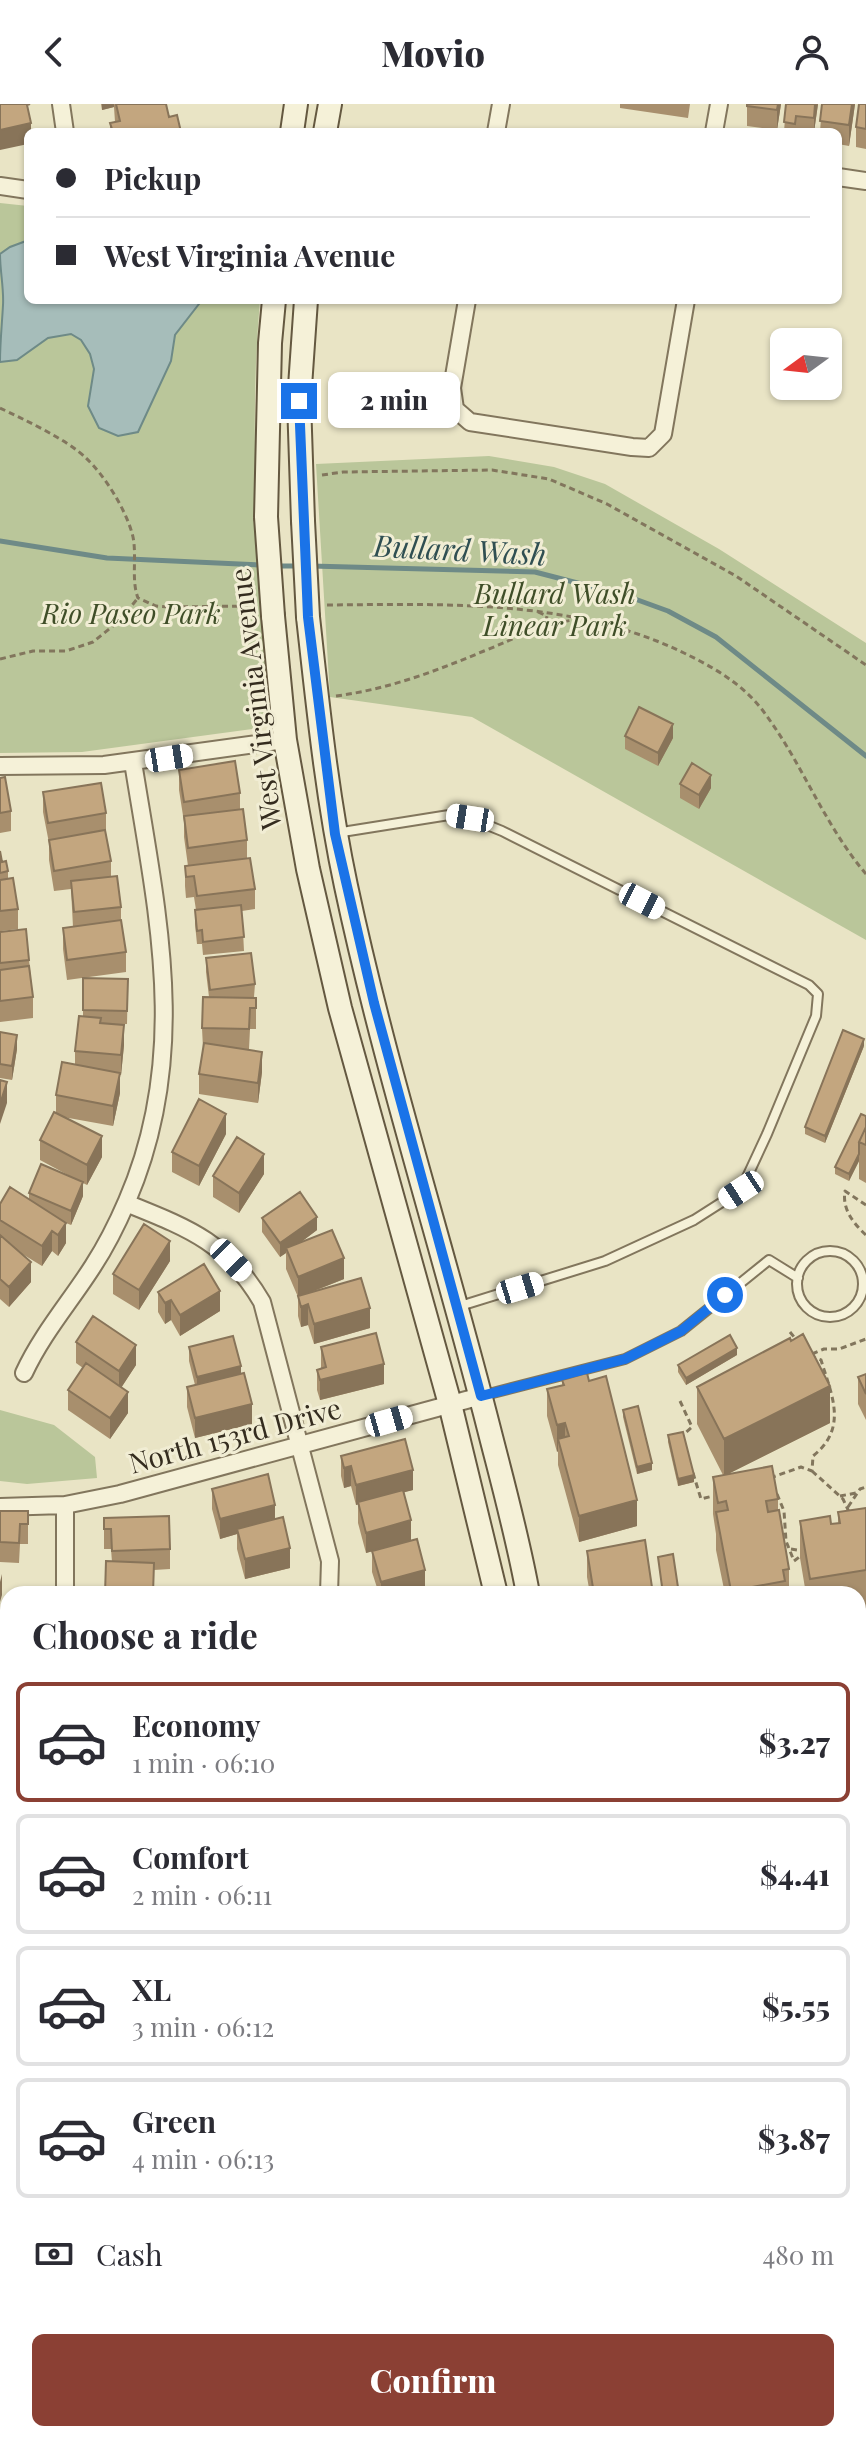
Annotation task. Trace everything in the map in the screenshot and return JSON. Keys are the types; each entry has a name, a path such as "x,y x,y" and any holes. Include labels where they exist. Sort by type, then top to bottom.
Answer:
{"main road":[{"path":"293,128 296,104"},
{"path":"326,128 330,104"},
{"name":"West Virginia Avenue","path":"274,304 270,343 266,611 285,740 308,869 340,1008 450,1404 494,1586"},
{"path":"306,304 299,401 303,521 313,611 317,698 335,834 374,1003 481,1396 526,1586"}],"street":[{"path":"61,104 64,128"},
{"path":"497,128 501,104"},
{"path":"715,128 719,104"},
{"path":"842,178 866,181"},
{"path":"0,186 24,189"},
{"path":"466,304 452,388 455,409 470,422 649,448 663,434 685,304"},
{"path":"0,766 104,765 285,740"},
{"path":"24,1373 36,1346 94,1264 126,1203 143,1161 156,1106 165,1037 163,960 133,762"},
{"path":"126,1203 191,1229 231,1260 247,1277 262,1302 330,1561 329,1586"},
{"name":"North 153rd Drive","path":"0,1507 65,1505 120,1494 481,1396"},
{"path":"65,1505 65,1586"}],"lane":[{"path":"335,834 449,815 470,818 502,831 809,985 818,994 816,1016 741,1190 694,1220 605,1261 456,1307"},
{"path":"830,1251 851,1258 863,1276 864,1286 856,1306 838,1317 828,1318 808,1309 801,1300 798,1278 801,1267 809,1258 830,1251"},
{"path":"481,1396 625,1359 681,1331 769,1260 798,1278"}],"path":[{"path":"0,408 31,423 85,457 119,502 132,534 136,560 134,588 138,598 156,606 266,611"},
{"path":"303,478 343,472 492,470 549,479 607,504 736,576 866,665"},
{"path":"0,659 33,651 66,651 93,642 119,621 138,598"},
{"path":"313,611 466,605 534,610 587,619 658,641 721,672 765,712 827,816 866,874"},
{"path":"534,610 547,616 545,625"},
{"path":"317,698 374,691 424,675 545,625 587,619"},
{"path":"866,1205 845,1191 848,1214 866,1235"},
{"path":"790,1332 799,1344"},
{"path":"821,1361 808,1356 866,1339"},
{"path":"812,1471 813,1456 828,1441 835,1415 821,1361 824,1349"},
{"path":"680,1401 692,1427 683,1434 686,1445"},
{"path":"691,1467 701,1499 714,1495"},
{"path":"763,1481 801,1467 812,1471 840,1496 852,1520"},
{"path":"840,1496 866,1487"},
{"path":"774,1490 781,1500 783,1530 791,1549"},
{"path":"848,1508 856,1493"}],"green space":[{"name":"Rio Paseo Park","path":"0,203 24,206 24,304 260,304 255,453 269,707 267,719 259,728 82,752 0,753"},
{"name":"Bullard Wash Linear Park","path":"489,456 554,467 605,484 719,549 866,643 866,940 472,717 330,697 316,464"},
{"path":"0,1410 54,1425 95,1457 97,1478 27,1484 0,1481"}],"water":[{"path":"24,242 24,304 199,304 175,335 171,361 138,432 118,436 99,428 88,406 94,369 90,354 81,340 71,334 48,338 17,360 0,362 3,299 0,254"}],"building":[{"path":"0,104 30,104 27,105 31,123 0,130"},
{"path":"116,104 166,104 169,117 177,115 180,128 112,128 110,123 120,121"},
{"path":"747,104 778,104 777,110"},
{"path":"786,104 815,104 814,118 796,116 795,124 784,122"},
{"path":"822,104 852,104 849,125 820,121"},
{"path":"859,104 866,104 866,129 856,127"},
{"path":"639,707 673,724 658,753 625,736"},
{"path":"235,761 240,793 184,802 179,770"},
{"path":"692,763 711,775 699,795 680,784"},
{"path":"5,777 11,811 0,813 0,778"},
{"path":"101,783 106,813 48,823 43,792"},
{"path":"243,809 247,840 188,848 184,816"},
{"path":"105,830 111,861 54,871 49,840"},
{"path":"0,851 8,871 0,873"},
{"path":"250,858 255,889 197,896 194,876 186,877 185,866"},
{"path":"117,876 121,907 74,912 71,881"},
{"path":"13,878 18,909 0,911 0,880"},
{"path":"241,905 244,937 203,942 202,930 197,931 195,910"},
{"path":"121,920 126,952 67,960 63,928"},
{"path":"26,929 29,960 0,963 0,932"},
{"path":"251,953 255,984 210,990 206,958"},
{"path":"29,966 33,997 0,1001 0,970"},
{"path":"83,978 128,979 127,1011 83,1010"},
{"path":"203,997 256,998 256,1008 250,1008 249,1029 202,1028"},
{"path":"79,1016 101,1018 100,1023 124,1025 121,1055 75,1051"},
{"path":"843,1030 864,1039 825,1136 805,1127"},
{"path":"0,1032 17,1035 12,1066 0,1064"},
{"path":"204,1043 262,1052 258,1083 199,1074"},
{"path":"62,1062 120,1073 113,1106 56,1095"},
{"path":"0,1080 7,1082 0,1104"},
{"path":"199,1099 226,1114 199,1166 172,1152"},
{"path":"54,1112 102,1136 87,1165 40,1140"},
{"path":"861,1114 866,1116 866,1127 859,1142 859,1154 849,1174 835,1167"},
{"path":"866,1127 866,1145 859,1142"},
{"path":"237,1137 264,1154 239,1193 213,1176"},
{"path":"41,1164 83,1182 71,1211 29,1193"},
{"path":"10,1187 66,1223 58,1235 52,1231 42,1246 0,1220 0,1204"},
{"path":"300,1192 317,1217 280,1243 262,1218"},
{"path":"144,1224 170,1241 139,1290 113,1274"},
{"path":"332,1230 344,1258 298,1277 286,1248"},
{"path":"0,1235 31,1262 9,1287 0,1279"},
{"path":"204,1264 220,1291 180,1315 171,1300 165,1303 158,1292"},
{"path":"361,1278 370,1308 314,1324 308,1304 301,1307 298,1296"},
{"path":"93,1316 136,1345 119,1371 76,1342"},
{"path":"376,1333 384,1364 320,1380 317,1370 326,1367 321,1347"},
{"path":"803,1334 830,1386 724,1439 697,1387"},
{"path":"730,1335 737,1348 686,1378 678,1365"},
{"path":"233,1336 241,1366 197,1377 189,1347"},
{"path":"86,1363 128,1392 110,1418 68,1390"},
{"path":"244,1373 252,1404 195,1418 187,1387"},
{"path":"587,1373 589,1381 606,1376 637,1500 579,1516 558,1439 569,1436 565,1423 557,1425 547,1389 564,1385 562,1380"},
{"path":"866,1374 866,1394 858,1377"},
{"path":"638,1406 652,1463 637,1467 623,1410"},
{"path":"683,1432 694,1475 678,1479 668,1435"},
{"path":"405,1439 413,1470 356,1485 351,1466 344,1468 341,1456"},
{"path":"772,1466 778,1499 766,1501 768,1512 779,1510 789,1569 783,1570 785,1581 758,1586 730,1586 716,1512 728,1510 726,1501 718,1503 713,1477"},
{"path":"268,1474 275,1505 220,1519 212,1489"},
{"path":"403,1490 411,1520 366,1533 358,1502"},
{"path":"866,1508 866,1570 810,1579 800,1521 830,1516 831,1524 840,1523 838,1512"},
{"path":"0,1511 28,1511 28,1524 20,1524 19,1543 0,1542"},
{"path":"169,1516 170,1549 112,1551 111,1529 104,1529 104,1518"},
{"path":"283,1517 290,1548 245,1559 237,1529"},
{"path":"417,1539 425,1570 381,1582 372,1551"},
{"path":"645,1540 652,1586 593,1586 587,1551"},
{"path":"673,1554 678,1586 662,1586 658,1557"},
{"path":"106,1561 154,1563 153,1586 105,1586"}],"waterway":[{"name":"Bullard Wash","path":"0,541 107,558 261,565"},
{"name":"Bullard Wash","path":"275,566 297,566"},
{"name":"Bullard Wash","path":"311,566 535,572 624,595 668,611 716,637 866,756"}],"route":[{"path":"299,401 308,617 335,834 374,1003 481,1396 625,1359 681,1331 725,1295"}]}
